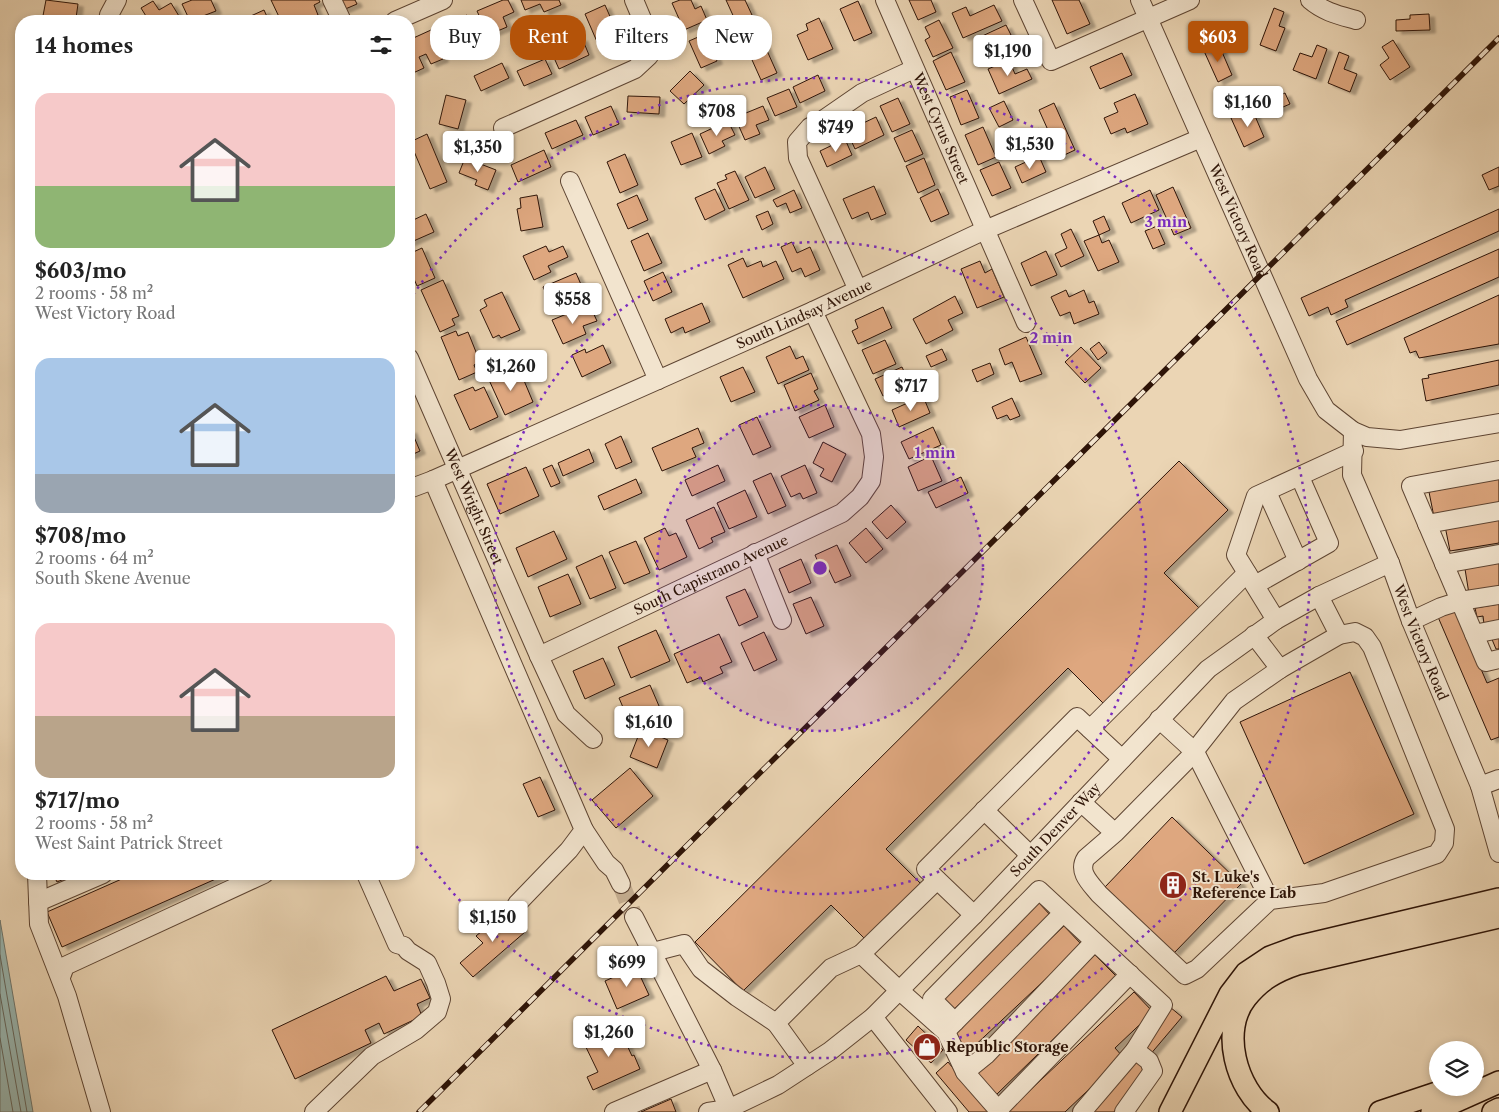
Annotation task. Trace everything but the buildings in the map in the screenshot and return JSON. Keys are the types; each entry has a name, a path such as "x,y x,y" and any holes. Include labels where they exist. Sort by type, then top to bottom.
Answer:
{"main road":[{"path":"1170,1112 1230,994 1246,973 1270,958 1297,948 1499,899"},
{"path":"1268,1112 1260,1106 1246,1089 1236,1066 1234,1042 1236,1018 1245,999 1258,985 1276,972 1297,964 1499,916"},
{"path":"1484,1076 1499,1070"},
{"path":"1432,1112 1499,1082"},
{"path":"1380,1112 1429,1096"},
{"path":"1493,1112 1499,1109"}],"street":[{"path":"110,15 117,0"},
{"path":"332,0 339,15"},
{"path":"409,15 443,0"},
{"path":"503,128 635,69 649,56 650,38 634,0"},
{"name":"West Cyrus Street","path":"884,0 1026,323"},
{"path":"1023,0 1051,61 1190,0"},
{"name":"West Victory Road","path":"1140,0 1308,379 1326,410 1353,431 1367,437 1400,440 1499,423"},
{"path":"1310,0 1319,8 1356,20"},
{"path":"858,290 798,158 797,142 810,127 862,93 914,68"},
{"name":"South Lindsay Avenue","path":"415,487 813,311 985,230 1201,138"},
{"path":"570,181 658,380"},
{"name":"South Capistrano Avenue","path":"540,656 842,513 860,497 871,481 874,457 871,434 813,311"},
{"name":"West Wright Street","path":"415,372 566,714 593,739"},
{"name":"West Victory Road","path":"1353,431 1352,475 1390,563 1411,621 1480,786 1499,853"},
{"path":"1276,620 1236,555 1256,496 1354,451"},
{"path":"1499,470 1411,486 1486,662 1499,659"},
{"path":"1090,729 1251,579 1298,561 1329,543 1300,476"},
{"path":"433,480 584,830 603,859 614,870 621,884"},
{"path":"1267,492 1298,561"},
{"path":"1427,524 1499,511"},
{"path":"755,553 782,620"},
{"path":"1444,564 1499,554"},
{"name":"South Denver Way","path":"708,1112 729,1110 778,1085 830,1051 873,1017 974,915 1159,719 1208,670 1276,620 1319,596 1390,563"},
{"path":"1411,621 1441,607 1460,601 1499,595"},
{"path":"1319,596 1339,635"},
{"path":"1474,634 1499,629"},
{"path":"1355,632 1365,637 1372,647 1445,829 1444,843 1437,854 1324,893 1270,900 1197,969 1185,974 1099,894 1084,874 1083,863 1086,858 1140,810 1195,752 1234,701 1280,669 1339,635 1355,632"},
{"path":"1254,635 1280,669"},
{"path":"974,915 926,869 1077,717 1122,759"},
{"path":"1159,719 1195,752 1270,900"},
{"path":"1480,786 1499,778"},
{"path":"1081,802 1115,833"},
{"path":"984,810 1030,855"},
{"path":"517,904 570,850 584,830"},
{"path":"37,880 39,924 60,977 101,1112"},
{"path":"38,902 89,880"},
{"path":"60,977 65,966 251,880"},
{"path":"314,1112 372,1056 416,1030 437,1012 441,1000 436,982 426,963 408,951 404,946 397,944 369,880"},
{"path":"776,1023 831,968 861,954 937,880"},
{"path":"1082,1112 1135,1050 1163,1005 1130,974 1094,942 1039,890 932,999 951,1027 965,1072 999,1111 1130,974"},
{"path":"951,1027 1063,913"},
{"path":"634,917 712,1070 729,1110"},
{"path":"965,1072 986,1054 1094,942"},
{"path":"653,952 684,944 701,969 737,997 776,1023 807,1066"},
{"path":"861,954 900,991 951,1027"},
{"path":"873,1017 948,1112"},
{"path":"1124,1112 1153,1071 1149,1061 1135,1050"},
{"path":"614,1112 712,1070"}],"water":[{"path":"0,920 33,1112 0,1112"}],"tunnel":[{"path":"621,884 634,917"}],"railway":[{"path":"419,1112 1499,38"}],"place":[{"name":"St. Luke's Reference Lab","path":"1173,885"},
{"name":"Republic Storage","path":"927,1047"}]}
